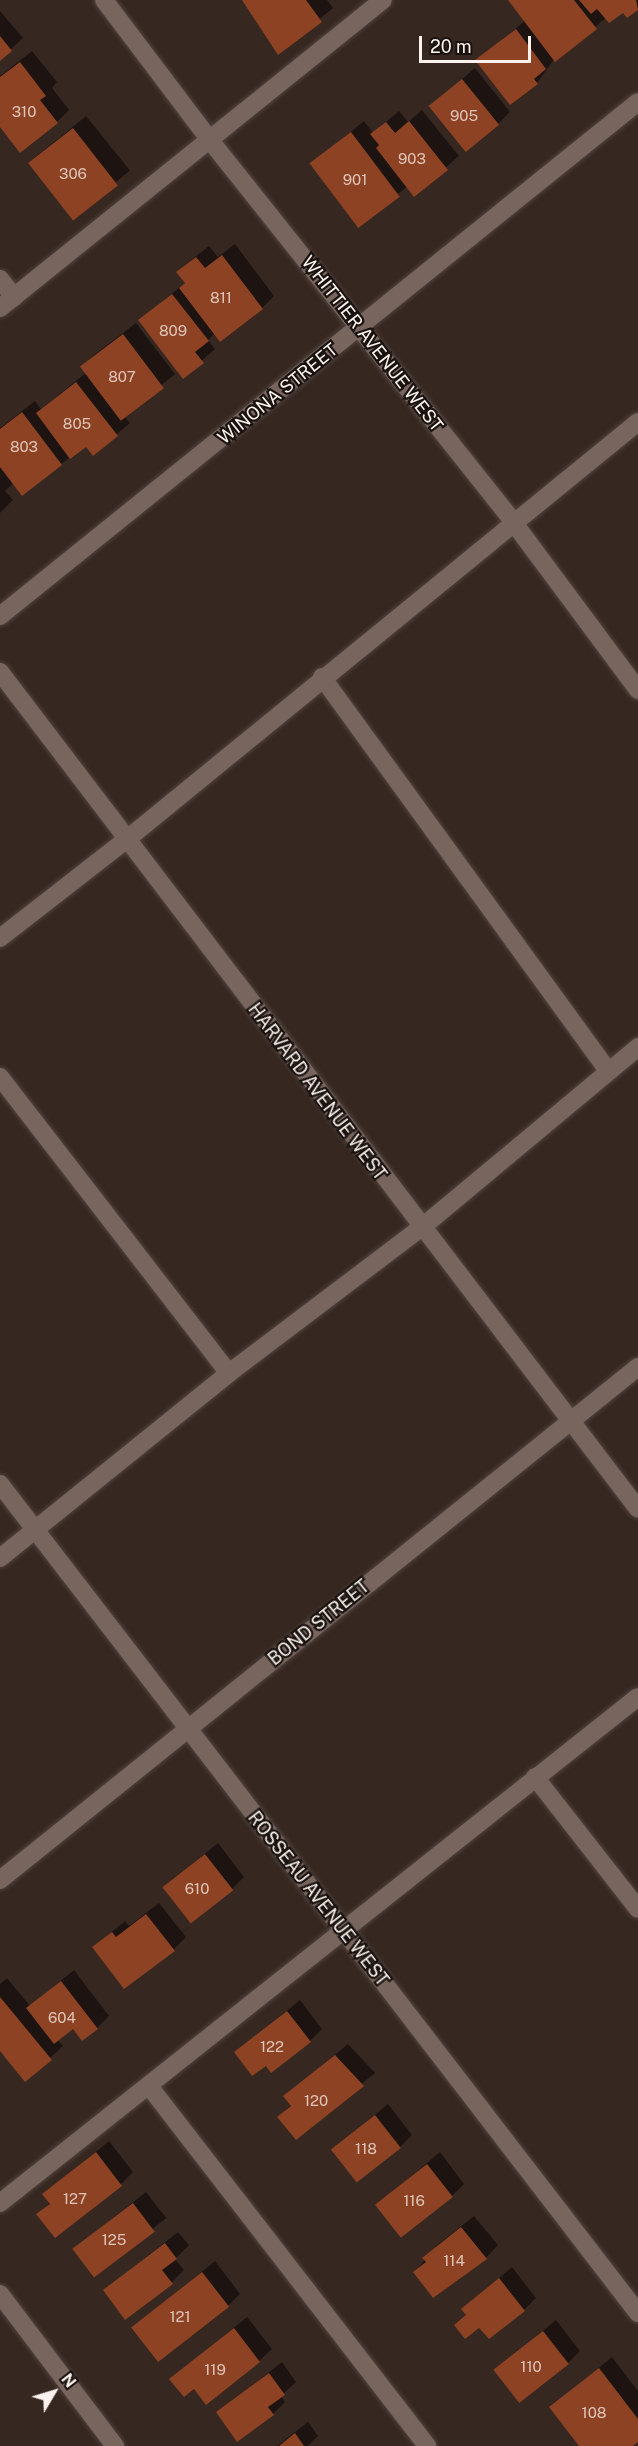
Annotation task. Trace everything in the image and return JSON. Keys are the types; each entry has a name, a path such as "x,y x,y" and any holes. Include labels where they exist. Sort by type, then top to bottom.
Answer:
{"street":[{"name":"WHITTIER AVENUE WEST","path":"104,0 209,139 514,523 638,690"},
{"path":"0,279 7,302 383,0"},
{"name":"WINONA STREET","path":"0,616 361,329 638,102"},
{"path":"0,938 126,840 322,677 638,422"},
{"name":"HARVARD AVENUE WEST","path":"0,672 421,1228 638,1509"},
{"path":"322,677 608,1070"},
{"path":"0,1558 229,1373 421,1228 638,1047"},
{"path":"0,1077 229,1373"},
{"name":"BOND STREET","path":"0,1880 638,1367"},
{"name":"ROSSEAU AVENUE WEST","path":"0,1484 638,2313"},
{"path":"0,2203 341,1930 638,1697"},
{"path":"536,1777 638,1909"},
{"path":"149,2086 427,2446"},
{"path":"0,2294 115,2446"}],"building":[{"path":"242,0 306,0 322,22 278,55"},
{"path":"508,0 574,0 597,29 555,62"},
{"path":"579,0 636,0 638,10 627,18 623,13 609,23 597,9 591,14"},
{"path":"516,29 546,69 534,79 538,84 510,105 475,60"},
{"path":"0,36 12,51 0,61"},
{"path":"20,62 46,96 40,100 58,123 20,153 0,127 0,77"},
{"path":"462,79 499,125 466,152 429,106"},
{"path":"409,121 448,170 414,197 376,148 379,145 370,134 386,122 395,133"},
{"path":"73,128 118,186 73,221 28,163"},
{"path":"351,132 400,197 358,228 309,163"},
{"path":"222,255 263,309 220,342 179,288 185,283 176,272 196,257 205,268"},
{"path":"172,294 209,341 195,352 204,363 183,379 138,320"},
{"path":"123,334 164,388 121,421 80,366"},
{"path":"76,382 118,436 93,456 86,447 70,459 36,413"},
{"path":"22,412 62,465 22,496 0,467 0,429"},
{"path":"205,1854 233,1890 191,1923 162,1887"},
{"path":"146,1914 175,1951 124,1989 92,1947 112,1932 116,1937"},
{"path":"61,1981 98,2029 82,2041 73,2029 54,2044 26,2008"},
{"path":"0,1997 52,2060 25,2082 0,2051"},
{"path":"287,2011 311,2042 271,2073 266,2066 252,2076 234,2052"},
{"path":"335,2055 364,2086 296,2140 277,2117 291,2106 283,2096"},
{"path":"375,2115 401,2148 357,2183 331,2149"},
{"path":"96,2152 122,2186 55,2238 36,2214 50,2204 42,2194"},
{"path":"427,2164 453,2197 401,2238 375,2205"},
{"path":"133,2203 155,2232 94,2277 72,2249"},
{"path":"461,2227 487,2259 433,2298 413,2272 426,2262 422,2258"},
{"path":"165,2243 177,2259 162,2270 173,2284 125,2320 103,2290"},
{"path":"202,2272 229,2307 158,2362 131,2327"},
{"path":"499,2278 525,2311 489,2339 479,2328 465,2339 454,2325 466,2315 461,2309"},
{"path":"234,2328 260,2362 206,2405 194,2389 184,2397 169,2379"},
{"path":"543,2331 569,2364 519,2403 493,2370"},
{"path":"599,2368 638,2419 638,2442 633,2446 579,2446 549,2407"},
{"path":"269,2373 285,2395 268,2407 274,2415 237,2442 216,2412"},
{"path":"295,2433 304,2446 279,2446"}]}
